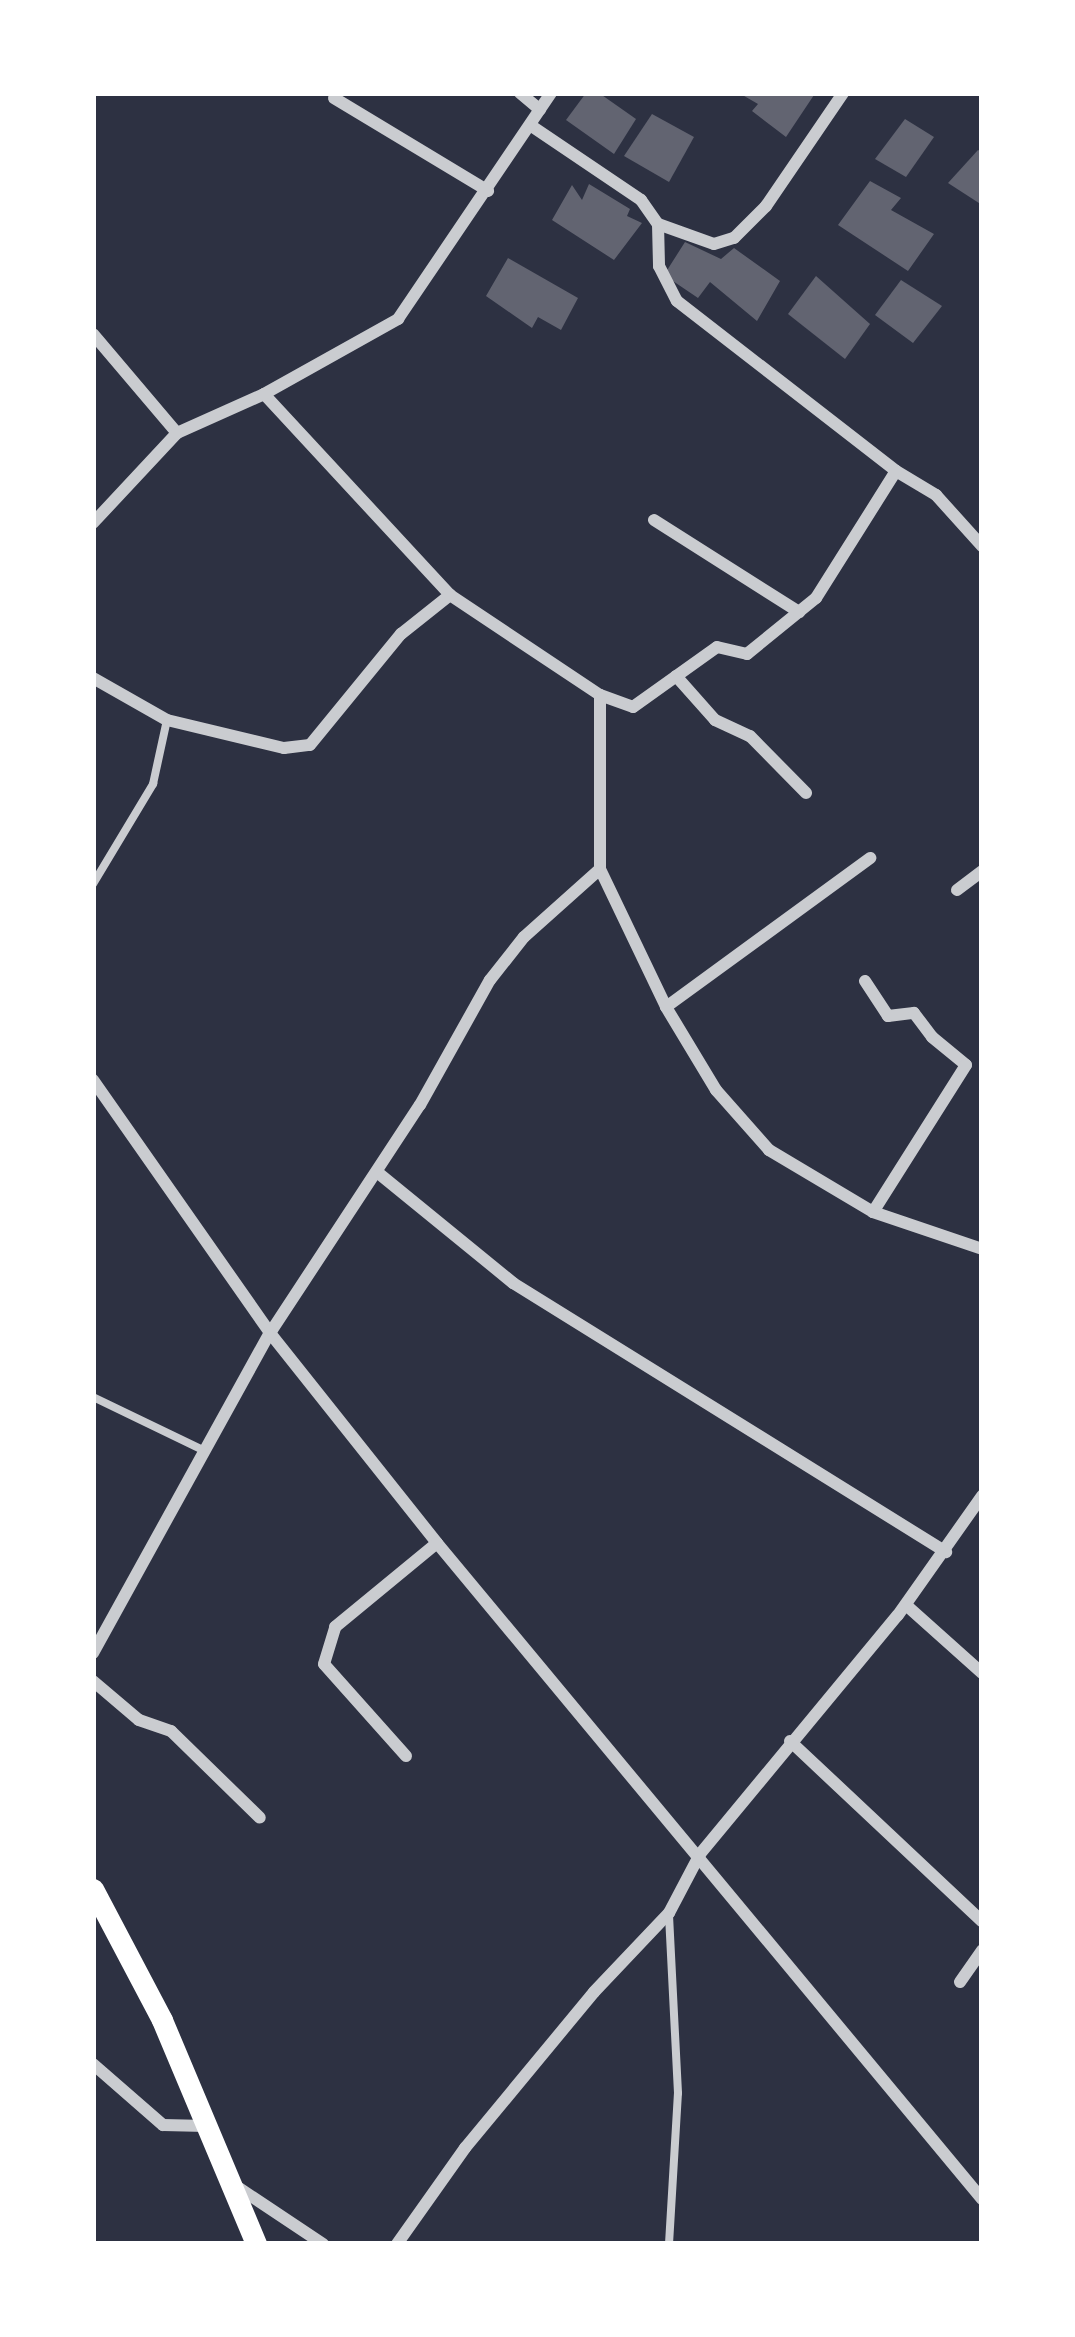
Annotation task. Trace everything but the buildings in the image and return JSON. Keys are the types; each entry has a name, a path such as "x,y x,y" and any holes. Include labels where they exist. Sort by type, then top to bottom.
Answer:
{"main road":[{"path":"93,1889 162,2020 236,2186 256,2244"}],"street":[{"path":"520,93 540,110"},
{"path":"93,523 177,434 264,394 398,320 550,93"},
{"path":"530,124 640,200 658,224 714,244 734,238 766,206 843,93"},
{"path":"334,98 488,191"},
{"path":"658,224 659,266 677,302 896,471 936,494 982,546"},
{"path":"93,334 177,434"},
{"path":"264,394 449,595 600,695 633,706 717,647 747,654 800,612 844,560 896,471"},
{"path":"654,520 800,612"},
{"path":"93,678 166,720 284,748 310,745 401,634 449,595"},
{"path":"676,676 715,720 750,736 806,794"},
{"path":"600,695 600,869 665,1007 716,1090 769,1150 873,1211 982,1249"},
{"path":"665,1007 870,858"},
{"path":"93,1653 270,1333 377,1172 490,980 524,937 600,869"},
{"path":"957,890 982,871"},
{"path":"865,981 888,1016 914,1013 932,1037 966,1065 873,1211"},
{"path":"93,1080 270,1333 437,1543 982,2199"},
{"path":"377,1172 513,1283 946,1552"},
{"path":"397,2244 465,2148 594,1992 669,1913 700,1854 906,1605 982,1496"},
{"path":"406,1756 324,1664 335,1627 437,1543"},
{"path":"906,1605 982,1672"},
{"path":"93,1682 139,1720 171,1731 260,1818"},
{"path":"790,1741 982,1921"},
{"path":"960,1982 982,1951"},
{"path":"93,2064 163,2125 206,2126"},
{"path":"236,2186 323,2244"}],"lane":[{"path":"93,884 153,784 166,720"},
{"path":"93,1397 205,1451"},
{"path":"669,1913 678,2093 669,2244"}]}
